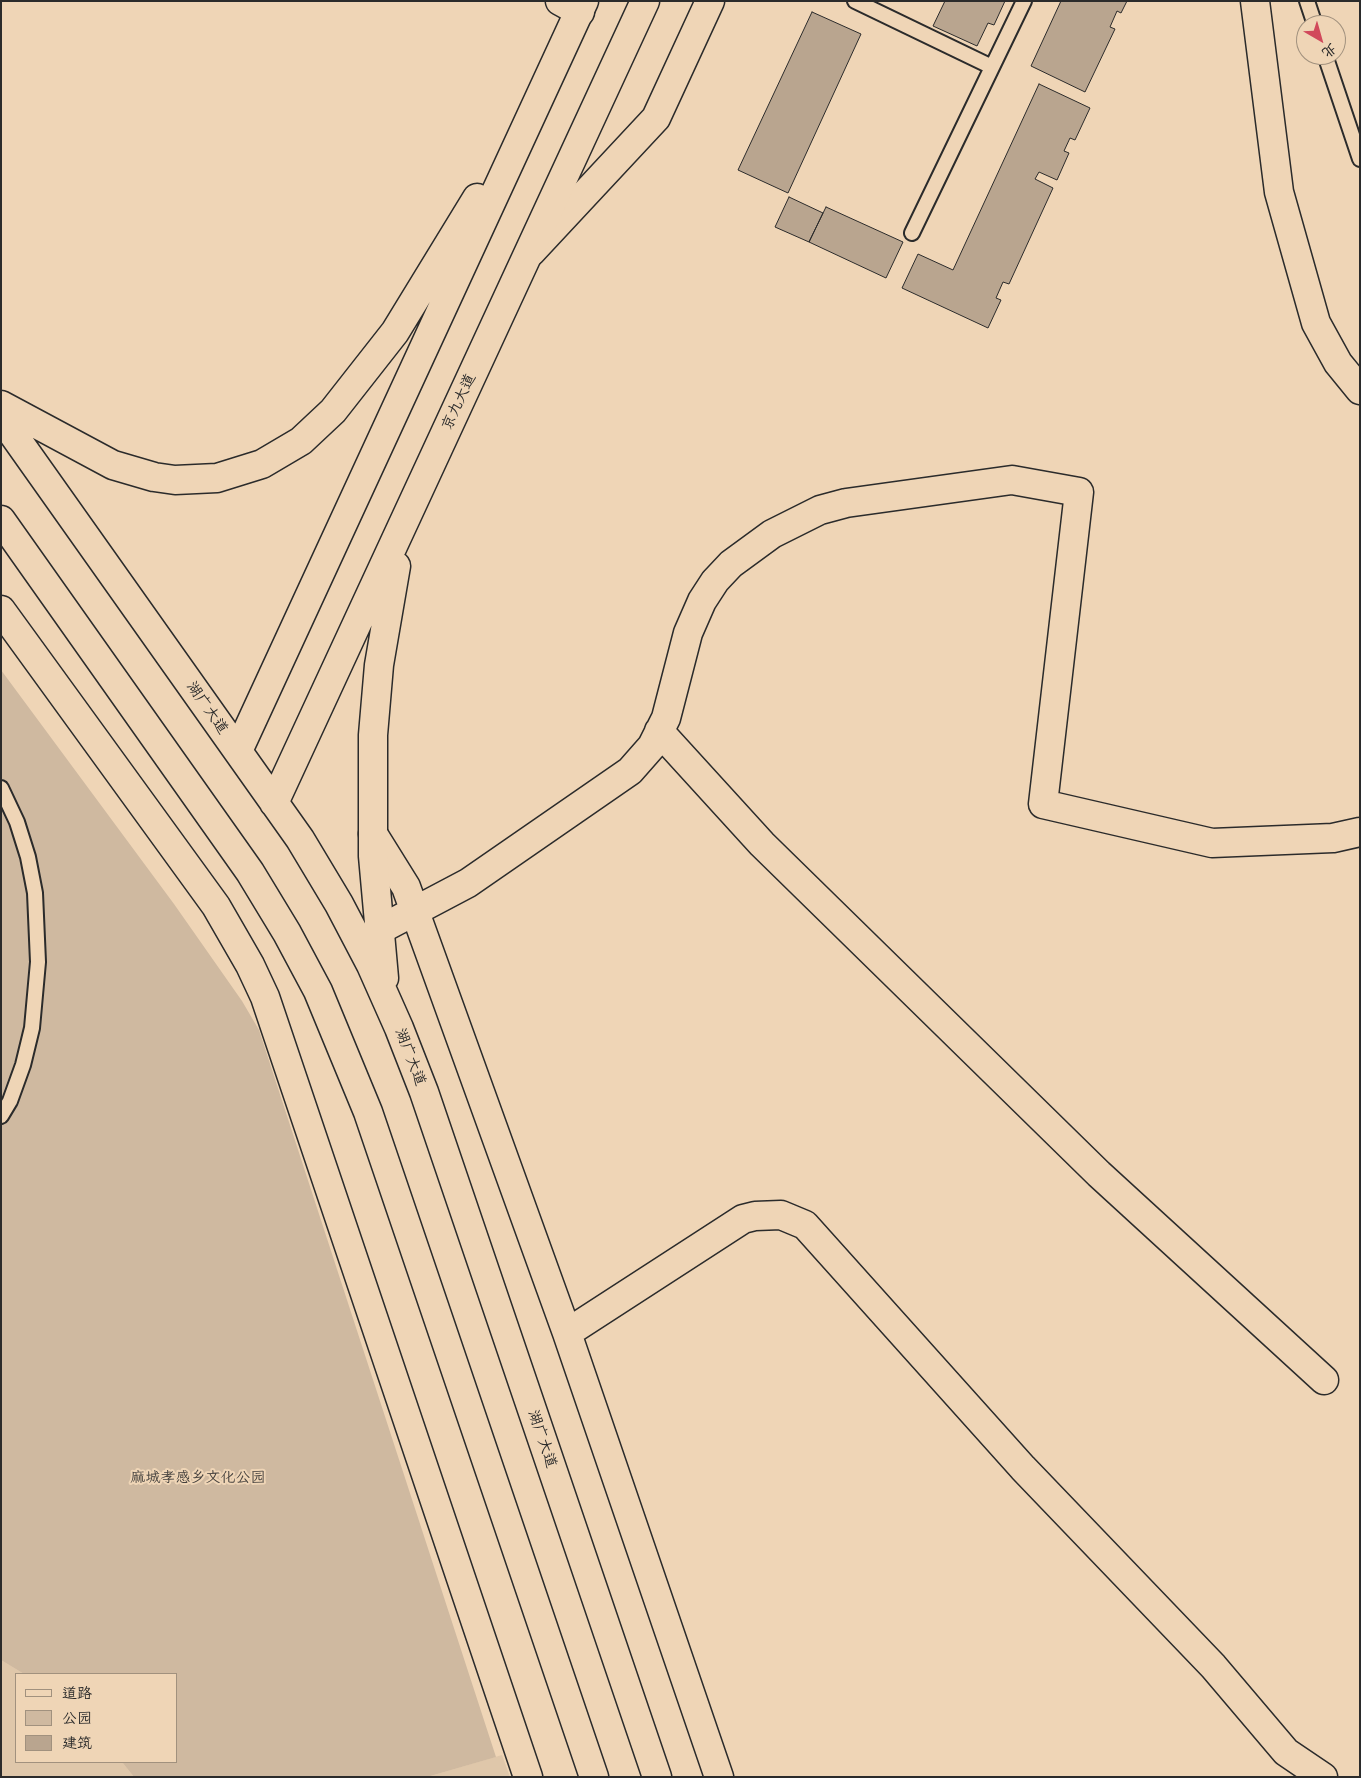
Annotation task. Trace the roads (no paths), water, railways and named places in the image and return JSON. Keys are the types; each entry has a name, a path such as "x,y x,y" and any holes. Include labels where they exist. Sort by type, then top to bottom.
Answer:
{"street":[{"name":"京九大道","path":"274,803 645,1"},
{"path":"527,257 656,118 710,1"},
{"path":"1256,1 1279,192 1316,323 1338,363 1360,390"},
{"path":"238,751 541,95 575,5"},
{"path":"1,405 113,465 154,478 175,480 217,478 262,464 301,440 333,411 394,332 541,95"},
{"name":"湖广大道","path":"1,417 300,839 339,904 388,1002 424,1092 657,1777"},
{"path":"379,930 468,883 630,771 652,746 666,718 688,633 702,600 715,581 731,564 764,539 803,518 846,504 1012,480 1080,492 1043,804 1212,843 1333,838 1360,832"},
{"path":"388,1002 379,930 373,834 373,734 378,665 390,596 409,511"},
{"path":"1,520 250,872 287,933 318,991 368,1112 594,1777"},
{"path":"1,610 216,906 250,965 265,997 528,1777"},
{"path":"659,732 762,844 1099,1174 1324,1380"},
{"path":"373,834 406,887 415,911 567,1333 720,1777"},
{"path":"567,1333 743,1219 755,1216 781,1215 805,1225 1023,1468 1213,1666 1286,1752 1323,1777"}],"lane":[{"path":"855,1 992,67"},
{"path":"912,233 1024,1"},
{"path":"1307,1 1312,15"},
{"path":"1328,65 1360,159"},
{"path":"1,788 17,822 28,857 35,893 38,962 32,1028 23,1065 10,1100 1,1116"}],"park label":[{"name":"麻城孝感乡文化公园","path":"198,1478"}]}
